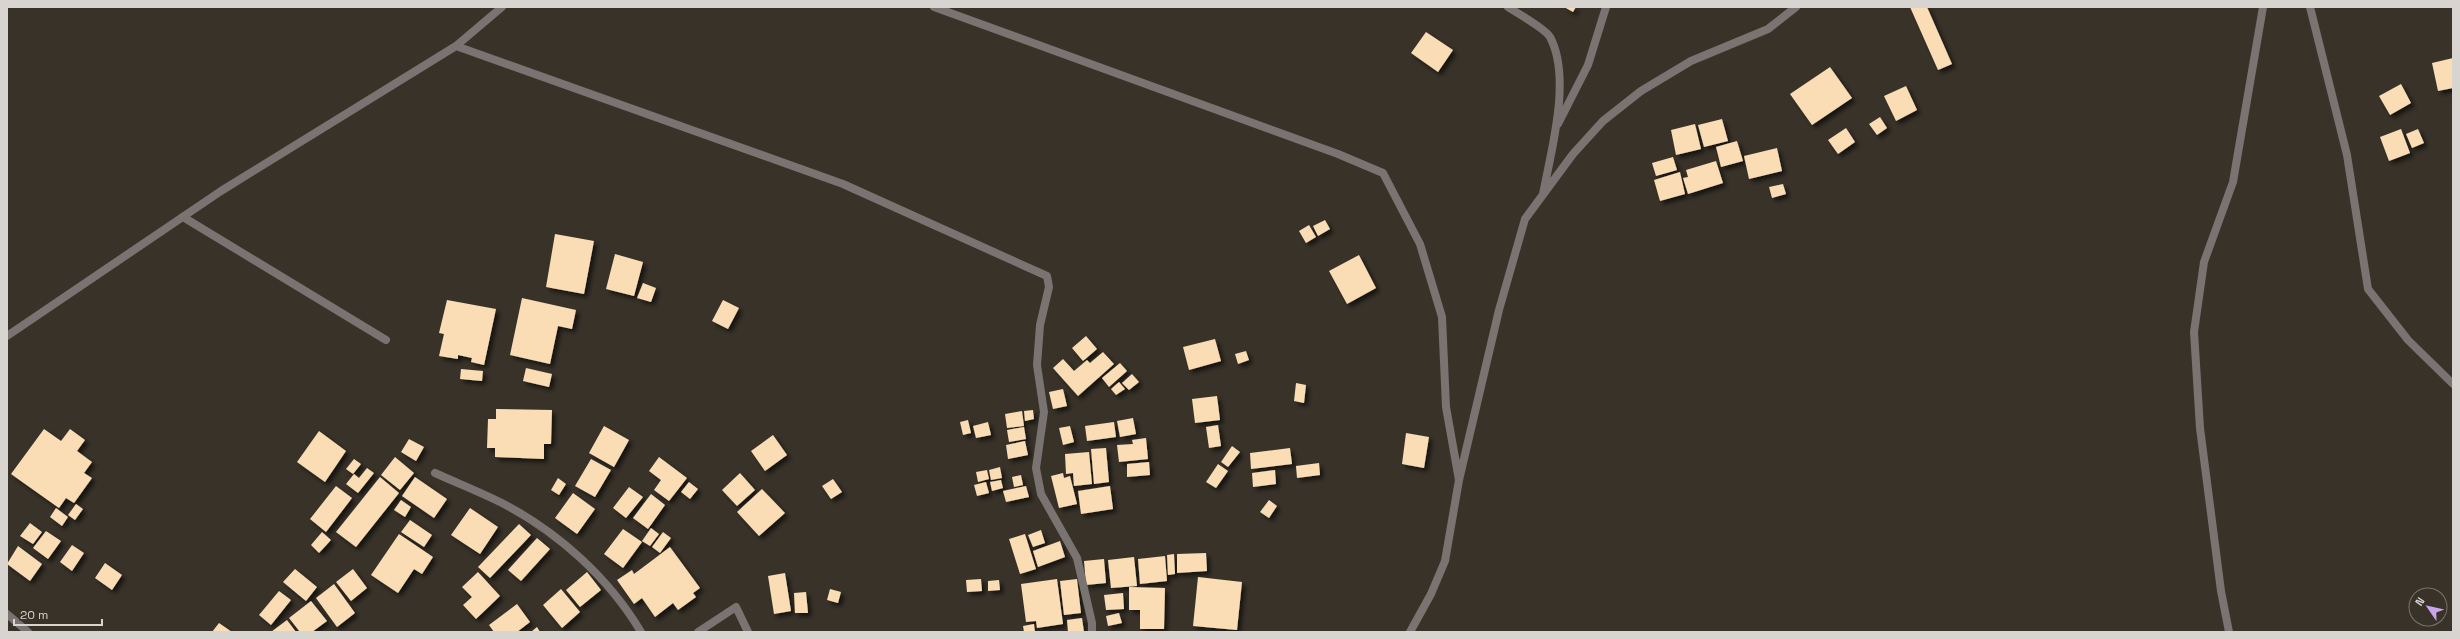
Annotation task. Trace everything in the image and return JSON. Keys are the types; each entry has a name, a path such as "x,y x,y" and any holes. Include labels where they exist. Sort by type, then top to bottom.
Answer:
{"street":[{"path":"7,336 183,217 456,46 502,7"},
{"path":"934,7 1338,154 1383,173 1420,244 1442,317 1446,407 1459,480"},
{"path":"1508,7 1550,36 1561,76 1556,128 1542,196"},
{"path":"1556,128 1588,65 1606,7"},
{"path":"1410,632 1431,594 1445,560 1459,480 1516,247 1525,219 1573,154 1603,121 1641,91 1692,61 1768,29 1796,7"},
{"path":"2229,632 2221,591 2200,428 2194,332 2204,262 2233,182 2263,7"},
{"path":"2310,7 2347,155 2368,289 2408,340 2453,384"},
{"path":"456,46 843,184 1047,276 1049,287 1040,325 1037,365 1044,412 1036,468 1040,494 1077,558 1092,623 1092,632"},
{"path":"183,217 386,340"},
{"path":"435,473 503,504 545,530 576,554 625,605 641,632"},
{"path":"698,632 736,607 748,632"},
{"path":"7,614 28,632"}],"building":[{"path":"1564,7 1576,7 1573,12"},
{"path":"1910,7 1927,7 1952,64 1938,70"},
{"path":"1426,32 1453,50 1438,72 1411,53"},
{"path":"2453,58 2453,88 2438,91 2432,63"},
{"path":"1830,67 1852,98 1812,125 1790,94"},
{"path":"2401,84 2411,103 2390,115 2379,96"},
{"path":"1906,86 1917,110 1896,121 1884,96"},
{"path":"1880,117 1887,128 1877,135 1869,124"},
{"path":"1722,119 1728,141 1704,147 1698,125"},
{"path":"1695,124 1701,149 1676,155 1671,130"},
{"path":"1846,128 1855,142 1838,154 1828,140"},
{"path":"2401,129 2410,153 2389,161 2380,137"},
{"path":"2418,129 2424,143 2412,148 2406,134"},
{"path":"1737,141 1743,161 1721,167 1716,147"},
{"path":"1777,148 1782,171 1749,179 1744,156"},
{"path":"1673,157 1677,170 1656,176 1652,163"},
{"path":"1716,161 1723,183 1688,194 1683,178 1688,177 1686,170"},
{"path":"1680,172 1685,194 1660,201 1654,180"},
{"path":"1783,184 1786,194 1772,198 1769,187"},
{"path":"1325,220 1330,229 1318,236 1313,226"},
{"path":"1309,225 1316,237 1306,243 1299,231"},
{"path":"555,234 594,241 584,294 546,287"},
{"path":"615,254 643,262 634,296 606,289"},
{"path":"1359,255 1376,288 1347,304 1329,271"},
{"path":"643,283 656,288 651,302 637,298"},
{"path":"522,298 576,310 572,329 558,326 550,364 510,355"},
{"path":"447,300 496,309 484,365 471,362 472,358 458,355 458,359 439,356 444,334 439,333"},
{"path":"723,300 739,308 728,329 712,321"},
{"path":"1086,336 1097,349 1083,361 1072,348"},
{"path":"1215,339 1221,361 1189,370 1183,347"},
{"path":"1246,351 1249,360 1238,364 1235,354"},
{"path":"1103,352 1114,364 1078,396 1053,368 1063,359 1074,371 1087,360 1090,363"},
{"path":"1120,363 1127,371 1109,387 1102,378"},
{"path":"526,368 552,374 549,387 523,381"},
{"path":"461,369 483,371 482,381 460,379"},
{"path":"1132,374 1139,382 1129,390 1122,383"},
{"path":"1119,382 1125,389 1116,395 1111,389"},
{"path":"1296,383 1306,385 1304,403 1294,401"},
{"path":"1063,389 1067,406 1053,409 1049,392"},
{"path":"1217,396 1220,420 1195,423 1192,399"},
{"path":"496,409 552,410 551,444 544,444 544,459 495,457 495,448 487,448 488,419 496,419"},
{"path":"1033,410 1034,419 1025,421 1024,411"},
{"path":"1022,411 1024,426 1007,428 1005,414"},
{"path":"1133,418 1136,434 1120,437 1117,421"},
{"path":"968,420 971,433 963,435 960,422"},
{"path":"988,422 991,435 976,438 973,426"},
{"path":"1114,422 1116,437 1087,441 1085,426"},
{"path":"1218,425 1221,446 1209,448 1206,427"},
{"path":"604,426 629,440 614,467 589,453"},
{"path":"1070,426 1074,442 1063,445 1059,428"},
{"path":"1024,427 1026,439 1009,442 1007,430"},
{"path":"44,429 61,441 70,429 85,440 77,451 92,462 84,473 92,478 74,503 66,498 59,508 11,474"},
{"path":"319,431 346,451 325,482 297,462"},
{"path":"1406,433 1429,437 1424,468 1402,464"},
{"path":"773,435 787,455 765,471 751,451"},
{"path":"1146,438 1148,459 1119,462 1117,445 1133,444 1132,440"},
{"path":"409,439 424,447 416,461 401,452"},
{"path":"1025,441 1028,455 1008,459 1006,445"},
{"path":"1232,446 1240,452 1228,467 1221,462"},
{"path":"1106,448 1109,482 1094,484 1091,449"},
{"path":"1290,448 1292,464 1251,469 1250,453"},
{"path":"1089,452 1092,484 1074,486 1073,473 1066,474 1065,454"},
{"path":"395,457 414,473 400,490 381,475"},
{"path":"659,457 687,478 669,501 654,490 661,480 649,471"},
{"path":"354,459 361,464 353,474 346,469"},
{"path":"591,459 611,470 595,497 575,486"},
{"path":"1149,462 1150,475 1127,477 1127,464"},
{"path":"1319,463 1320,475 1297,478 1296,466"},
{"path":"1218,464 1228,471 1216,488 1206,482"},
{"path":"1000,467 1002,478 991,480 989,470"},
{"path":"367,468 374,473 358,493 346,484 354,474 359,478"},
{"path":"987,470 989,479 978,482 976,472"},
{"path":"1275,470 1276,484 1253,487 1252,473"},
{"path":"740,473 755,490 737,506 722,490"},
{"path":"1063,473 1064,478 1070,476 1077,504 1059,508 1051,476"},
{"path":"1021,475 1023,485 1014,487 1012,477"},
{"path":"380,477 399,493 356,547 336,532"},
{"path":"415,477 447,499 434,518 402,496"},
{"path":"558,478 566,484 559,495 551,490"},
{"path":"833,479 842,492 831,499 822,486"},
{"path":"1001,480 1003,488 992,491 990,482"},
{"path":"689,482 698,489 690,499 681,492"},
{"path":"986,482 989,493 977,496 974,485"},
{"path":"336,486 352,498 326,532 310,519"},
{"path":"1026,486 1029,497 1006,502 1003,491"},
{"path":"1110,486 1113,509 1081,514 1078,491"},
{"path":"629,487 643,497 626,518 613,508"},
{"path":"762,489 785,513 759,536 737,512"},
{"path":"573,493 595,509 577,534 555,518"},
{"path":"651,494 665,505 648,529 633,518"},
{"path":"401,500 411,507 405,517 394,510"},
{"path":"1269,500 1277,506 1269,518 1260,512"},
{"path":"76,504 83,509 75,520 68,515"},
{"path":"56,508 68,517 62,526 50,517"},
{"path":"470,508 498,527 480,554 451,535"},
{"path":"410,520 432,535 424,547 401,532"},
{"path":"30,523 42,532 33,544 20,536"},
{"path":"519,524 531,535 490,578 478,567"},
{"path":"651,528 659,534 650,546 642,541"},
{"path":"623,529 642,542 623,568 604,554"},
{"path":"1041,530 1045,543 1033,547 1028,535"},
{"path":"46,531 61,541 48,559 33,548"},
{"path":"322,532 331,540 319,553 311,545"},
{"path":"663,532 671,538 660,553 652,547"},
{"path":"399,534 433,557 422,574 414,569 398,593 371,575"},
{"path":"1025,534 1036,569 1020,574 1009,539"},
{"path":"537,538 550,549 521,581 508,570"},
{"path":"1060,541 1065,557 1038,567 1033,551"},
{"path":"72,545 84,553 72,571 60,562"},
{"path":"18,546 42,564 30,581 7,564"},
{"path":"670,547 700,588 693,593 696,597 678,610 673,603 655,617 642,598 634,604 617,580 632,570 634,574"},
{"path":"1206,553 1207,571 1177,573 1177,554"},
{"path":"1174,554 1175,574 1168,575 1167,555"},
{"path":"1165,556 1167,581 1140,584 1138,559"},
{"path":"1134,557 1137,586 1111,588 1108,560"},
{"path":"1104,559 1106,583 1086,585 1084,561"},
{"path":"105,563 122,575 112,590 95,578"},
{"path":"295,569 317,587 306,601 283,582"},
{"path":"353,569 367,588 351,601 336,582"},
{"path":"478,572 500,596 476,619 463,605 472,597 462,587"},
{"path":"587,572 601,590 580,607 566,590"},
{"path":"785,573 791,611 774,614 768,576"},
{"path":"1198,577 1242,582 1237,630 1193,626"},
{"path":"981,579 982,591 967,592 966,580"},
{"path":"1057,579 1063,624 1037,628 1036,621 1026,622 1021,584"},
{"path":"1077,579 1081,613 1064,615 1060,581"},
{"path":"999,580 1000,590 988,591 988,581"},
{"path":"334,584 355,613 337,627 316,598"},
{"path":"1129,587 1165,588 1164,629 1140,629 1140,610 1129,610"},
{"path":"561,589 580,612 562,628 543,605"},
{"path":"830,589 841,592 838,603 827,600"},
{"path":"279,591 291,600 271,625 259,615"},
{"path":"806,592 808,613 795,613 794,593"},
{"path":"1123,593 1124,609 1106,610 1104,595"},
{"path":"311,601 327,621 312,632 300,632 289,618"},
{"path":"517,604 530,622 517,632 494,632 489,625"},
{"path":"1119,613 1122,623 1108,626 1106,616"},
{"path":"1082,618 1084,632 1068,632 1067,620"},
{"path":"287,620 296,632 271,632"},
{"path":"219,623 232,632 212,632"},
{"path":"1034,624 1035,632 1024,632 1023,626"},
{"path":"537,627 540,632 531,632"}]}
